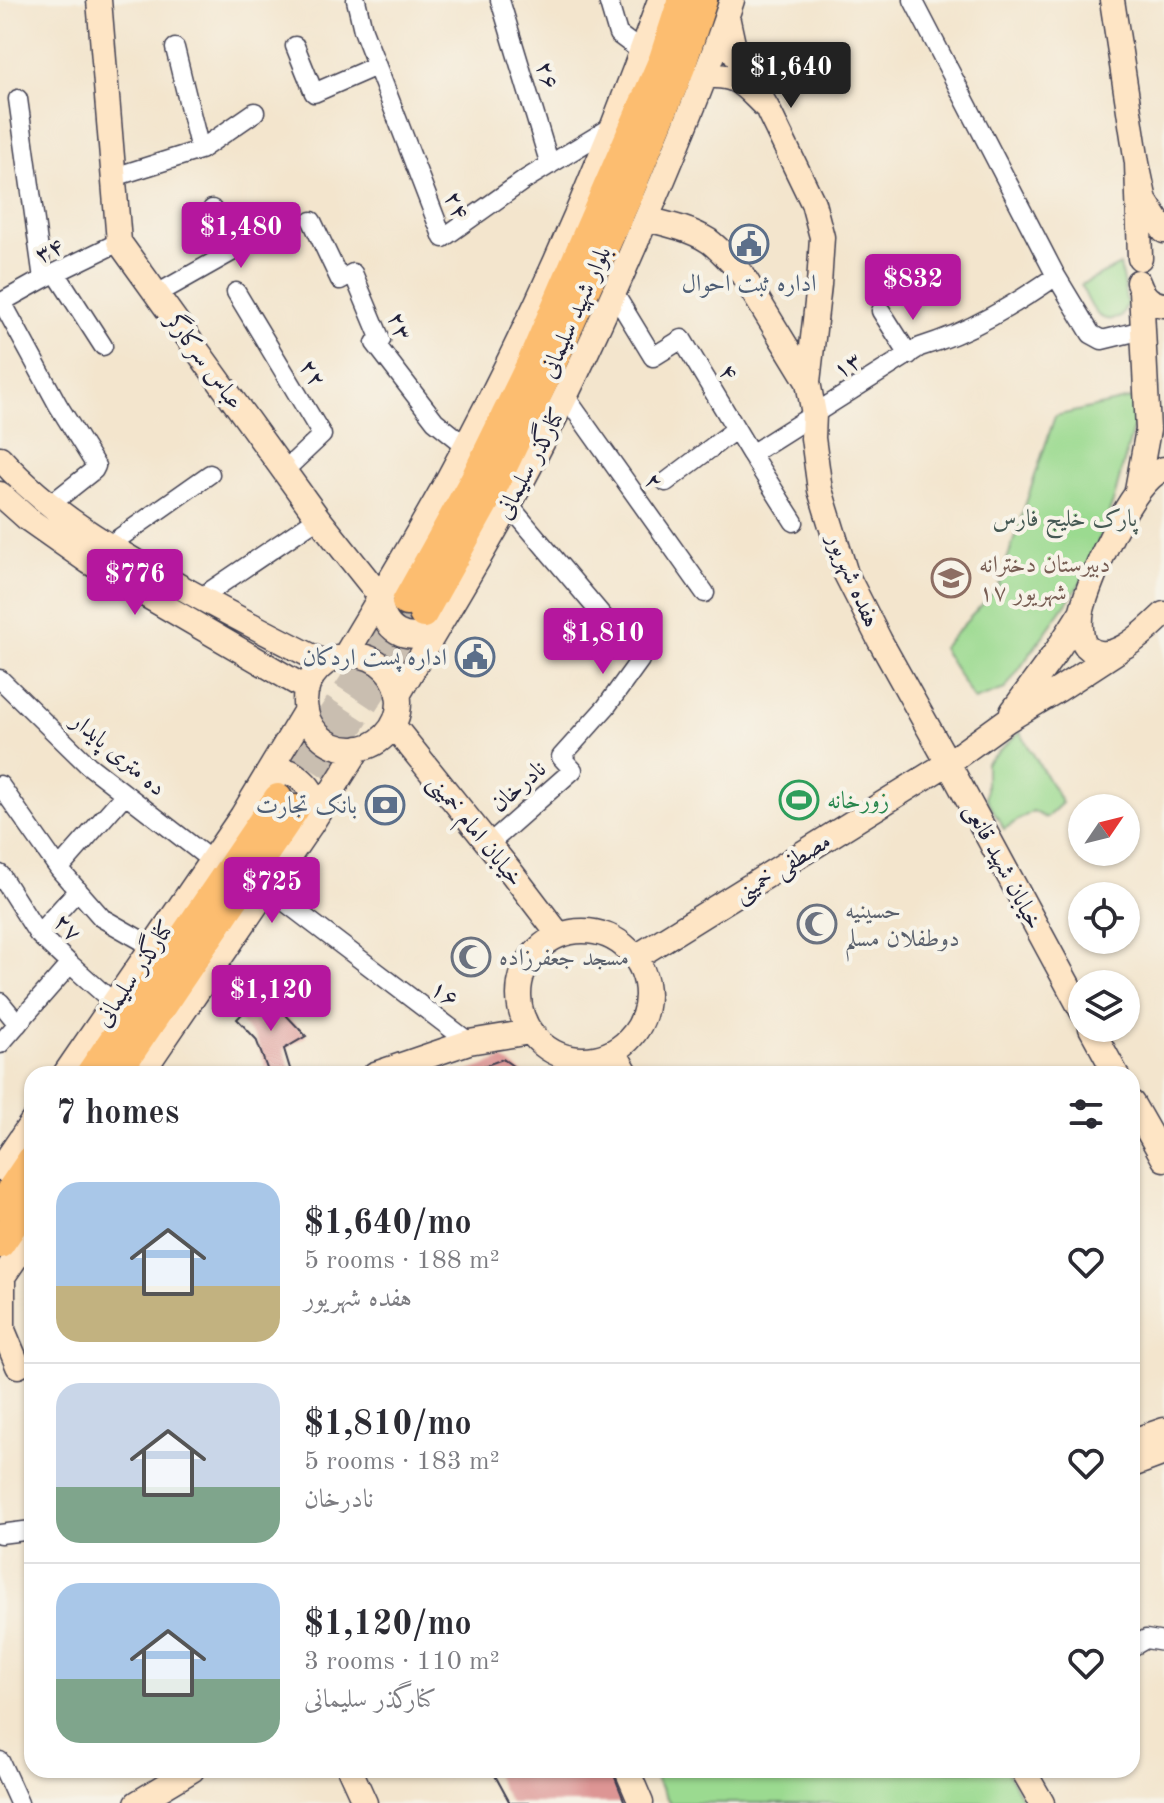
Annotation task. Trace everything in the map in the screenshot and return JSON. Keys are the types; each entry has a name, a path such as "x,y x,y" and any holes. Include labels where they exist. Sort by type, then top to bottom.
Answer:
{"main road":[{"path":"99,0 119,242"},
{"name":"کنارگذر سلیمانی","path":"398,695 412,610 445,483 510,357 615,125 660,0"},
{"name":"بلوار شهید سلیمانی","path":"412,610 531,363 657,74 682,0"},
{"path":"1112,0 1145,201 1164,231"},
{"name":"کنارگذر سلیمانی","path":"335,660 412,610 509,505 565,396 646,219 703,77 721,5"},
{"name":"بلوار شهید سلیمانی","path":"412,610 494,486 627,198 675,82 721,5"},
{"name":"هفده شهریور","path":"721,5 735,53 767,108 813,203 822,237 808,382 814,414 813,438 820,490 846,574 948,763"},
{"path":"703,77 719,74 734,78 767,108"},
{"path":"1137,163 1140,258 1136,276 1142,293 1156,305 1164,305"},
{"name":"هفده شهریور","path":"646,219 678,227 708,241 735,266 808,382"},
{"name":"عباس سرکارگر","path":"119,242 318,518 412,610"},
{"path":"1140,258 1153,246 1164,243"},
{"path":"1137,491 1148,430 1141,290"},
{"path":"0,458 51,504 108,546 200,598 335,660"},
{"path":"1137,491 1153,474 1164,469"},
{"name":"مصطفی خمینی","path":"1006,721 1082,611 1102,557 1137,491"},
{"path":"0,494 28,519 89,562 306,700"},
{"path":"1082,611 1083,641 1087,648 1101,654 1118,651"},
{"name":"مصطفی خمینی","path":"636,957 948,763 1006,721 1118,651 1164,614"},
{"path":"359,656 373,660 394,681 398,711 393,725 376,743 349,749 334,746 311,725 306,700 314,675 335,660 359,656"},
{"name":"کنارگذر سلیمانی","path":"146,1066 268,889 306,700"},
{"name":"خیابان امام خمینی","path":"393,725 559,935"},
{"name":"کنارگذر سلیمانی","path":"71,1066 212,861 359,748"},
{"name":"خیابان شهید قانعی","path":"948,763 1068,985"},
{"path":"96,1066 286,805"},
{"path":"121,1066 286,805"},
{"path":"580,930 601,933 621,942 636,957 645,977 648,999 643,1020 631,1038 614,1052 596,1058 578,1059 559,1055 530,1032 521,1014 518,995 521,976 529,959 542,944 559,935 580,930"},
{"path":"398,1066 469,1042 530,1032"},
{"path":"1099,1042 1112,1066"},
{"path":"614,1052 622,1066"},
{"path":"1140,1117 1164,1159"},
{"path":"0,1169 24,1134"},
{"path":"0,1206 24,1171"},
{"path":"0,1244 24,1209"},
{"path":"12,1365 3,1330 1,1279 24,1246"},
{"path":"1140,1438 1164,1430"},
{"path":"1140,1462 1164,1453"},
{"path":"142,1802 180,1778"},
{"path":"354,1778 365,1803"},
{"path":"630,1778 641,1803"},
{"path":"1028,1778 1042,1803"}],"street":[{"name":"۲۴","path":"356,0 376,66 443,238 526,179 615,125"},
{"name":"۲۶","path":"500,0 550,165"},
{"path":"608,0 618,34 642,52"},
{"path":"913,0 1056,276 1091,334 1102,340 1143,330"},
{"path":"295,46 317,101 376,66"},
{"path":"175,48 200,150"},
{"path":"18,99 49,276 103,346"},
{"path":"114,177 200,150 255,112"},
{"path":"157,294 235,250 212,209"},
{"name":"۲۳","path":"312,221 340,280 353,273 381,340 375,343 435,421 465,445"},
{"name":"۳۴","path":"1,303 119,242"},
{"name":"۱۳","path":"751,454 920,347 946,339 1015,304 1056,276"},
{"name":"۲۲","path":"236,292 322,435 284,471"},
{"name":"۴","path":"614,293 653,357 682,339 794,522"},
{"path":"1,303 96,466 51,504"},
{"path":"881,311 909,355"},
{"name":"۲","path":"565,396 705,593"},
{"path":"666,482 736,429"},
{"path":"108,546 210,474"},
{"name":"نادرخان","path":"489,844 573,770 561,757 606,707 640,660 509,505"},
{"path":"200,598 318,518"},
{"name":"ده متری پایدار","path":"0,679 88,765 212,861"},
{"path":"0,785 59,869 102,918 153,947"},
{"path":"59,869 125,794"},
{"name":"۲۷","path":"0,874 38,934 70,964 0,1044"},
{"name":"۱۶","path":"268,889 469,1042"},
{"path":"38,934 78,890"},
{"path":"70,964 114,1003"},
{"path":"0,1002 18,1024"},
{"path":"0,1534 24,1531"},
{"path":"1140,1642 1146,1639 1164,1642"},
{"path":"0,1761 19,1803"}],"green space":[{"path":"1120,265 1127,304 1121,317 1105,319 1095,312 1081,285"},
{"name":"پارک خلیج فارس","path":"1142,396 1113,502 1087,574 1005,689 974,700 942,648 998,587 1055,416"},
{"path":"1020,732 1062,803 1046,818 1033,811 1004,829 986,798 986,763"},
{"path":"655,1778 1011,1778 1025,1803 670,1803"}],"building":[{"path":"264,992 306,1036 284,1049 289,1066 266,1066 256,1039 237,1019"},
{"path":"503,1059 513,1066 484,1066"},
{"path":"496,1778 615,1778 625,1803 510,1803"}],"tunnel":[{"path":"278,798 406,602"},
{"path":"295,809 421,616"}],"place":[{"name":"اداره ثبت احوال","path":"749,244"},
{"name":"دبیرستان دخترانه ۱۷ شهریور","path":"951,578"},
{"name":"اداره پست اردکان","path":"475,657"},
{"name":"زورخانه","path":"799,800"},
{"name":"بانک تجارت","path":"385,805"},
{"name":"حسینیه دوطفلان مسلم","path":"817,924"},
{"name":"مسجد جعفرزاده","path":"471,957"}]}
